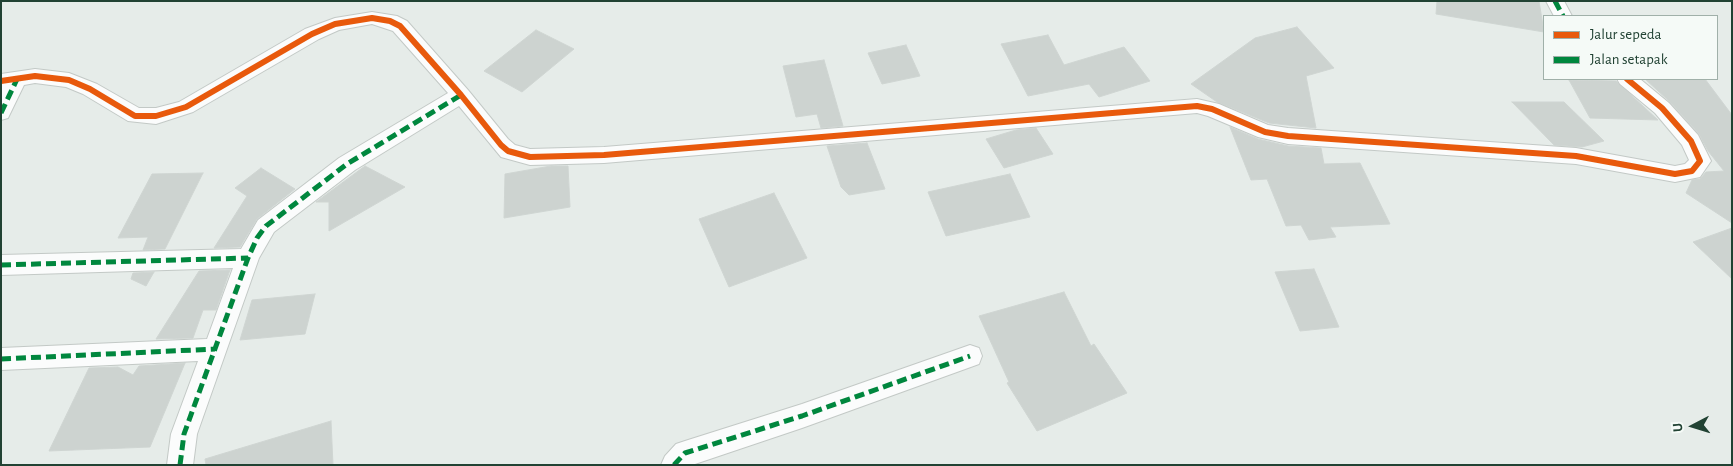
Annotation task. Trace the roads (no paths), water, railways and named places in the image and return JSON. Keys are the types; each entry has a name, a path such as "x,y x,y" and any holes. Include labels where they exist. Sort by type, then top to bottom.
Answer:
{"street":[{"path":"1555,1 1562,15"},
{"path":"1,113 10,79 52,77 69,80 90,89 135,116 156,116 186,107 312,34 334,24 372,18 390,21 400,26 508,151 542,158 614,154 1197,106 1212,109 1265,132 1288,136 1576,156 1675,174 1692,171 1700,161 1691,140 1662,108 1628,80"},
{"path":"180,465 180,445 248,258 262,232 284,210 346,164 461,95"},
{"path":"1,266 248,258"},
{"path":"1,360 215,349"},
{"path":"674,465 685,453 802,416 970,356"}]}
